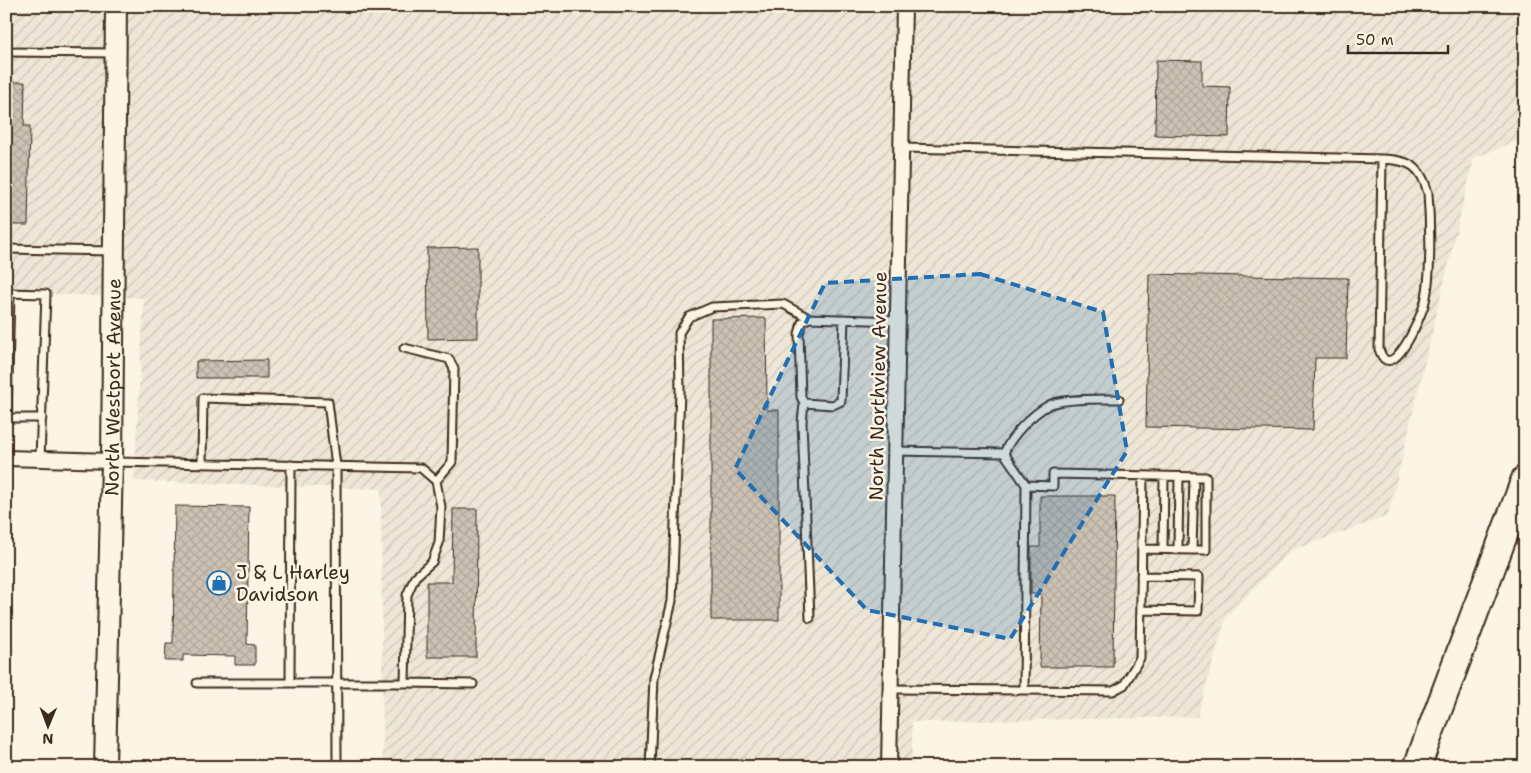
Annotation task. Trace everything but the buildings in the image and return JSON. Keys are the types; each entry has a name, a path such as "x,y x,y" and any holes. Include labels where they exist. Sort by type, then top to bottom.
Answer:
{"highway":[{"path":"1417,767 1525,478"}],"main road":[{"name":"North Westport Avenue","path":"105,767 112,462 116,6"}],"street":[{"name":"North Northview Avenue","path":"889,767 904,6"},
{"path":"6,458 112,462"}],"lane":[{"path":"6,52 115,54"},
{"path":"902,148 1382,159 1399,160 1416,167 1424,180 1428,194 1427,287 1424,305 1402,353 1394,360 1386,360 1381,356 1379,349 1382,159"},
{"path":"6,249 114,252"},
{"path":"40,459 42,418 46,294 8,293 7,418 42,418"},
{"path":"650,767 654,678 672,601 680,391 680,332 689,317 712,307 783,304 809,318 898,320"},
{"path":"809,318 802,322 799,334 801,397 804,403 802,422 810,618"},
{"path":"804,403 833,405 841,401 844,319"},
{"path":"404,348 449,359 454,369 452,462 436,481"},
{"path":"202,463 202,398 328,402 336,466 337,767"},
{"path":"1004,454 1008,444 1032,418 1050,404 1119,399"},
{"path":"895,451 1004,454"},
{"path":"1004,454 1026,485 1024,690"},
{"path":"112,462 420,468 436,481 441,508 439,544 432,562 415,577 408,595 405,684"},
{"path":"290,683 291,465"},
{"path":"1026,485 1053,486 1053,474 1206,478 1206,550 1142,549"},
{"path":"892,689 1113,691 1124,685 1140,658 1143,476"},
{"path":"1163,549 1164,477"},
{"path":"1178,549 1179,477"},
{"path":"1192,550 1194,477"},
{"path":"1141,576 1199,577 1198,611 1141,610"},
{"path":"197,683 473,684"}],"highlighted area":[{"path":"980,274 1103,312 1127,451 1010,639 867,610 735,469 825,283"}],"shaded area":[{"path":"6,6 1525,6 1525,138 1474,158 1388,516 1290,551 1226,617 1197,717 912,722 912,767 383,767 381,489 134,481 144,298 6,292"}],"place":[{"name":"J & L Harley Davidson","path":"219,583"}]}
